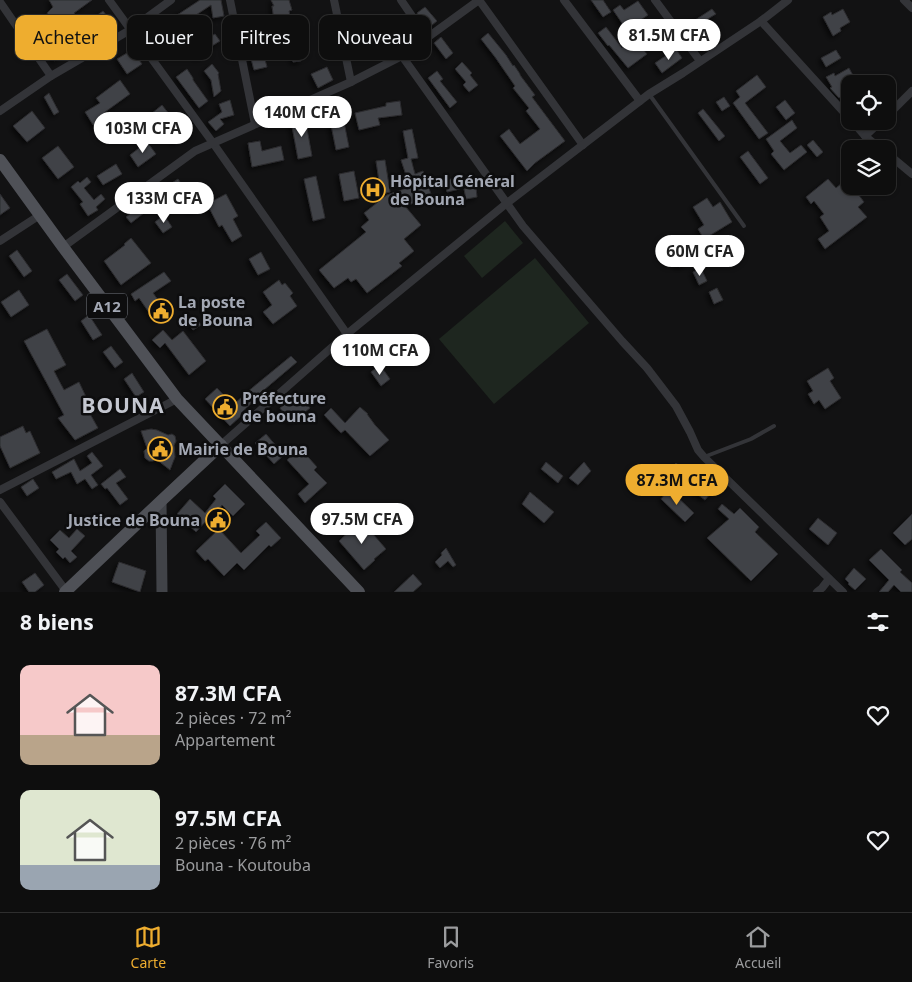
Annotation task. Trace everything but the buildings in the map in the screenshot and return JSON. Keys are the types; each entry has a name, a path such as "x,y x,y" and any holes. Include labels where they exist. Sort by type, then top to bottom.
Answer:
{"main road":[{"name":"A12","path":"0,160 177,399 222,445"},
{"path":"65,592 222,445 358,592"}],"street":[{"path":"109,0 127,26"},
{"path":"150,15 171,0"},
{"path":"230,0 255,124"},
{"path":"334,0 351,82"},
{"path":"401,0 411,15"},
{"path":"431,35 479,0 583,145"},
{"path":"564,0 640,100"},
{"path":"655,0 700,61"},
{"path":"222,445 347,334 507,203 640,100 683,73 788,0"},
{"path":"904,0 912,8"},
{"path":"0,2 51,76"},
{"path":"761,20 841,109"},
{"path":"0,111 51,76 127,32"},
{"path":"152,60 213,143 347,334"},
{"path":"63,247 195,151 351,82 394,60"},
{"path":"405,60 523,226 647,368 676,406 698,450 843,592"},
{"path":"896,107 912,91"},
{"path":"860,130 870,140"},
{"path":"865,136 871,130"},
{"path":"896,161 912,174"},
{"path":"0,242 40,215"},
{"path":"0,490 177,399"},
{"path":"161,501 162,592"},
{"path":"0,502 65,592"},
{"path":"817,592 829,579"}],"lane":[{"path":"649,94 744,226"},
{"path":"704,457 751,439 774,426"}],"shaded area":[{"path":"505,221 523,243 482,278 464,256"},
{"path":"535,258 589,323 494,404 439,339"}],"place":[{"name":"Hôpital Général de Bouna","path":"373,190"},
{"name":"La poste de Bouna","path":"161,311"},
{"name":"Préfecture de bouna","path":"225,407"},
{"name":"Mairie de Bouna","path":"160,449"},
{"name":"Justice de Bouna","path":"218,520"}],"district":[{"name":"BOUNA","path":"123,405"}]}
